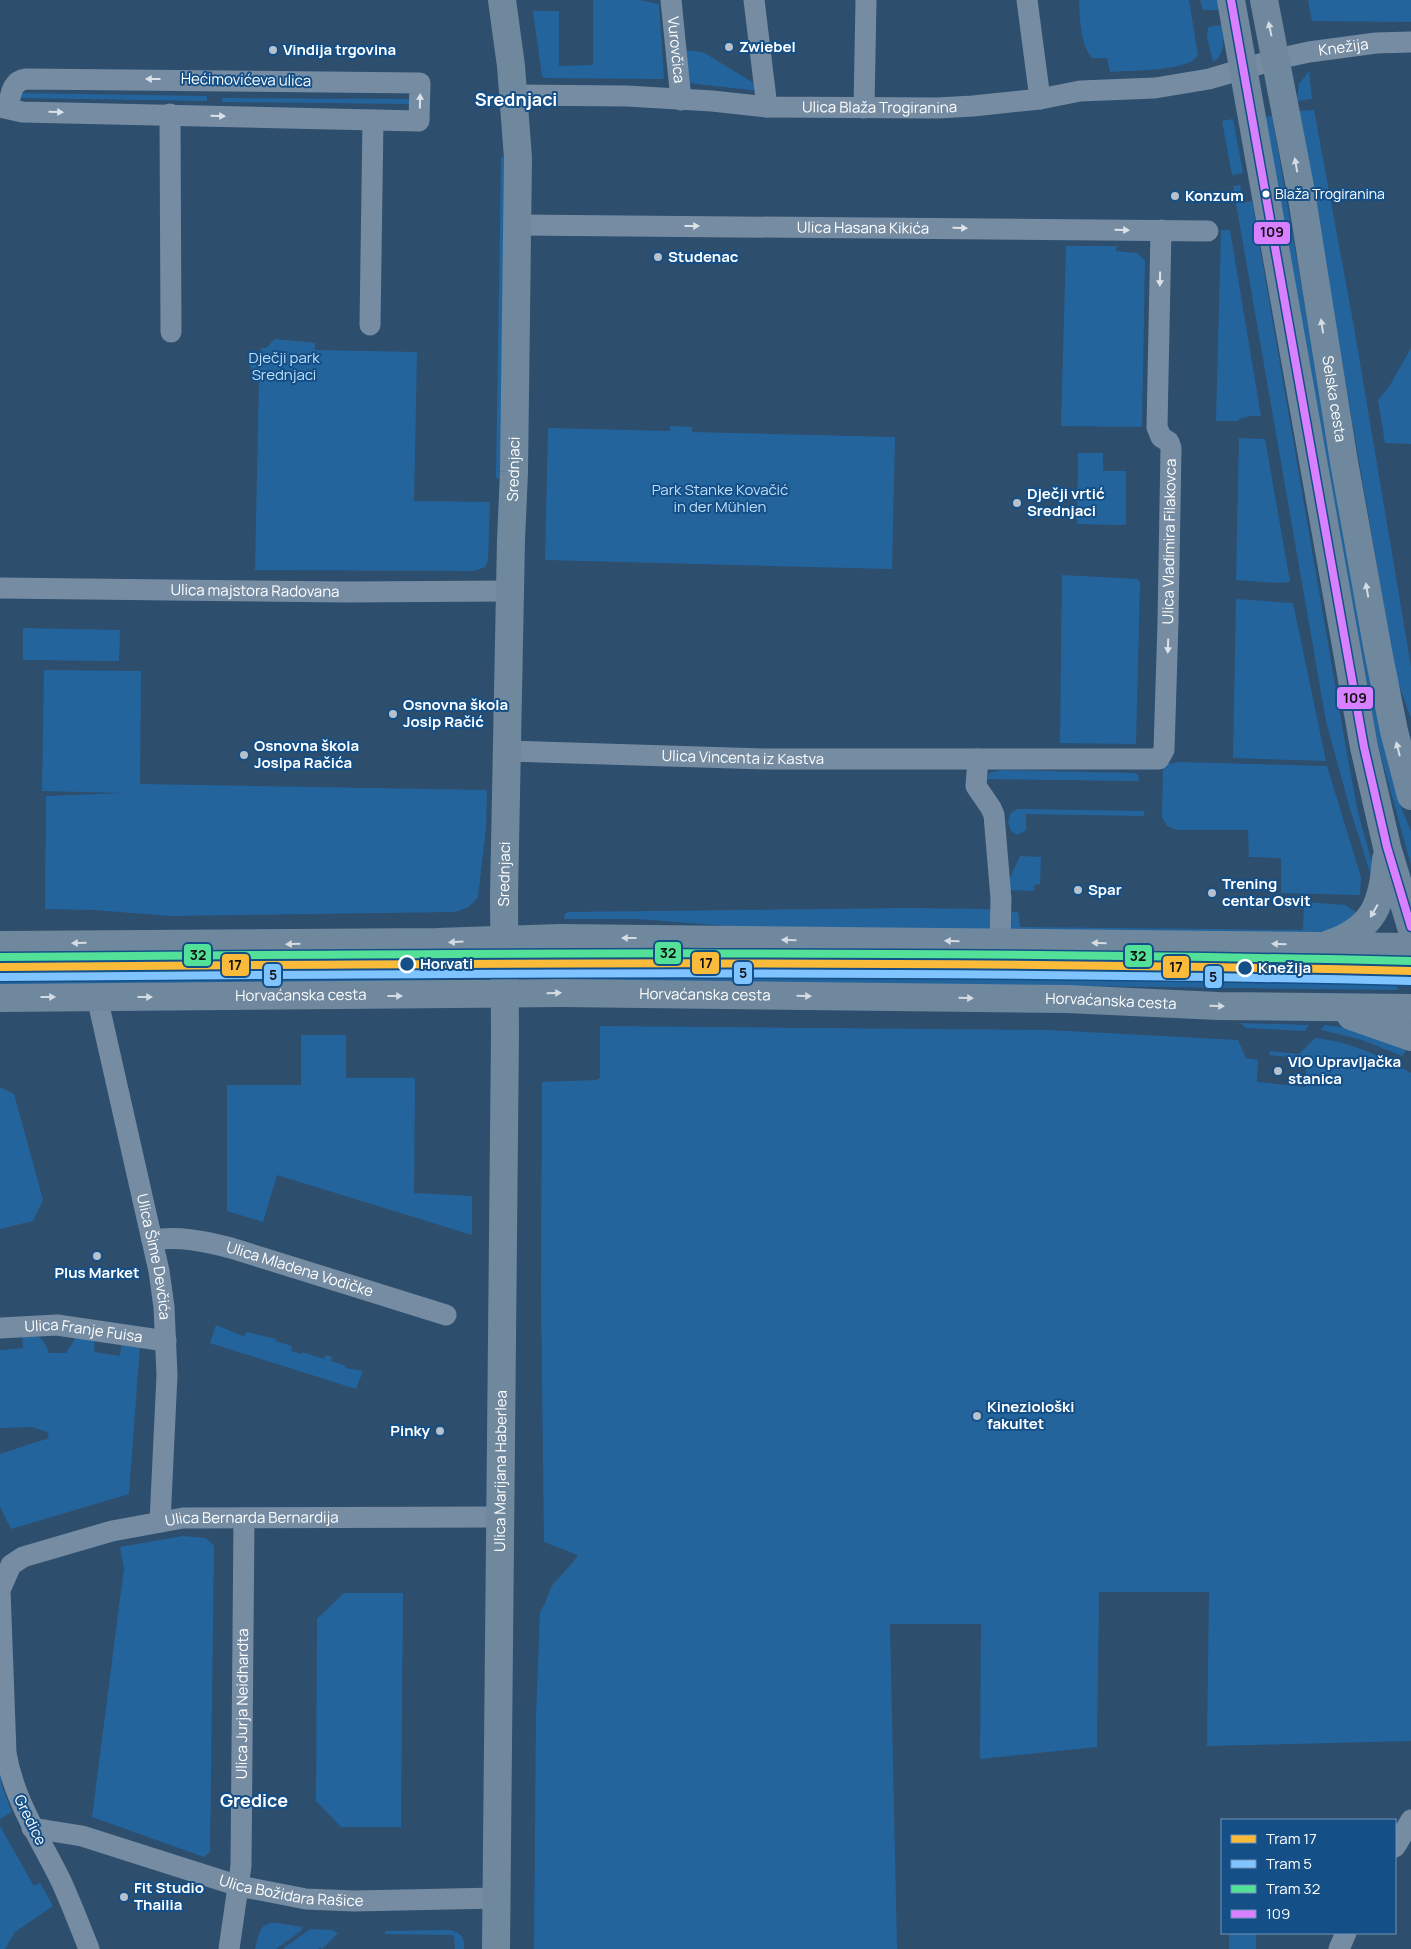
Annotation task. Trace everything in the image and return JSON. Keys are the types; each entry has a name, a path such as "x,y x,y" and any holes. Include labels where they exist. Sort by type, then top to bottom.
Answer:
{"street":[{"name":"Srednjaci","path":"502,0 514,95 518,158 514,472 504,940 505,994"},
{"name":"Vurovčica","path":"671,0 681,100"},
{"path":"754,0 767,107"},
{"path":"864,108 866,0"},
{"path":"1027,0 1040,99"},
{"name":"Selska cesta","path":"1231,0 1357,709 1387,847 1411,927"},
{"name":"Selska cesta","path":"1264,0 1277,59 1376,642 1394,731 1411,796"},
{"name":"Knežija","path":"1244,68 1277,59 1376,43 1411,42"},
{"name":"Ulica Blaža Trogiranina","path":"514,95 627,96 767,107 938,108 1040,99 1080,91 1155,88 1209,79 1244,68"},
{"name":"Hećimovićeva ulica","path":"26,79 420,83 419,121 22,112 4,107 13,86 17,81 26,79"},
{"path":"170,114 171,332"},
{"path":"370,324 373,120"},
{"name":"Ulica Hasana Kikića","path":"518,225 1208,231"},
{"name":"Ulica Vladimira Filakovca","path":"1152,760 1159,759 1164,750 1171,448 1170,442 1161,437 1158,427 1161,230"},
{"name":"Ulica majstora Radovana","path":"0,588 346,592 510,591"},
{"name":"Ulica Vincenta iz Kastva","path":"508,751 709,758 1152,760"},
{"path":"978,759 976,786 991,808 994,823 1001,899 1000,942"},
{"path":"1328,945 1352,935 1372,916 1383,890 1387,847"},
{"path":"0,945 91,943 169,945 560,938 1411,947"},
{"name":"Horvaćanska cesta","path":"0,998 505,994 1067,999 1218,1006 1411,1008"},
{"name":"Ulica Marijana Haberlea","path":"496,1949 505,994"},
{"name":"Ulica Šime Devčića","path":"96,997 159,1271 166,1341 167,1375 160,1522"},
{"path":"1321,1008 1411,1037"},
{"name":"Ulica Mladena Vodičke","path":"152,1240 164,1238 198,1240 231,1248 446,1315"},
{"name":"Ulica Franje Fuisa","path":"0,1328 57,1325 166,1341"},
{"name":"Ulica Bernarda Bernardija","path":"11,1565 23,1557 112,1531 183,1518 500,1517"},
{"name":"Ulica Jurja Neidhardta","path":"229,1949 239,1886 243,1796 244,1518"},
{"name":"Gredice","path":"11,1565 0,1590 6,1753 10,1776 32,1828 61,1882 89,1949"},
{"path":"1396,1845 1411,1820"},
{"name":"Ulica Božidara Rašice","path":"32,1828 82,1836 239,1886 276,1895 329,1901 497,1898"},
{"path":"1339,1949 1346,1934"}],"green space":[{"path":"593,0 640,0 659,4 664,79 544,78 542,76 533,11 559,11 559,66 593,65"},
{"path":"1079,0 1189,0 1198,55 1193,61 1184,65 1158,69 1110,72 1107,58 1092,58 1085,46 1081,30"},
{"path":"1200,0 1217,0 1219,10 1203,10"},
{"path":"1308,0 1411,0 1411,22 1312,21"},
{"path":"1221,25 1222,50 1213,62 1207,37 1208,27"},
{"path":"683,50 703,52 760,87 759,91 688,83"},
{"path":"1309,71 1312,99 1297,101 1299,84"},
{"path":"19,93 207,96 207,101 19,98"},
{"path":"222,98 410,99 410,104 222,102"},
{"path":"1314,110 1354,327 1411,667 1411,718 1396,677 1299,111"},
{"path":"1272,116 1371,687 1398,800 1411,831 1411,865 1379,749 1350,601 1265,117"},
{"path":"1233,119 1243,173 1232,175 1222,121"},
{"path":"505,156 502,479 496,478 501,157"},
{"path":"1240,185 1243,203 1252,201 1347,754 1358,812 1375,874 1374,885 1350,809 1326,721 1233,186"},
{"path":"1221,230 1230,230 1261,416 1250,416 1239,419 1239,421 1216,421"},
{"path":"1066,246 1117,246 1116,251 1137,253 1145,260 1142,427 1061,426"},
{"name":"Dječji park Srednjaci","path":"275,339 315,343 315,350 417,352 414,501 490,502 488,560 485,567 474,571 255,570 259,379 249,365 260,354 261,348 266,348"},
{"path":"1411,348 1411,444 1385,443 1378,400 1389,387"},
{"name":"Park Stanke Kovačić in der Mühlen","path":"670,426 692,427 692,432 895,437 892,569 545,560 548,428 670,431"},
{"path":"1239,438 1265,439 1290,582 1236,580"},
{"path":"1078,453 1103,453 1103,471 1126,471 1126,525 1077,524"},
{"path":"1062,575 1137,579 1140,582 1136,744 1060,743"},
{"path":"1236,599 1293,603 1326,761 1233,758"},
{"path":"23,628 120,630 119,661 23,660"},
{"path":"44,670 141,671 140,784 487,790 486,828 478,897 469,907 455,912 170,916 94,910 45,909 46,796 124,793 42,791"},
{"path":"1179,762 1327,766 1361,877 1360,895 1281,893 1281,858 1249,857 1248,830 1177,830 1167,826 1162,817 1163,765"},
{"path":"1001,770 1135,773 1138,775 1139,781 987,779 989,773"},
{"path":"1017,809 1143,811 1145,814 1143,816 1026,814 1026,830 1017,835 1011,831 1008,822 1010,814"},
{"path":"1020,856 1041,857 1040,884 1034,885 1034,891 1008,890 1008,882"},
{"path":"1304,902 1345,905 1364,917 1335,935 1015,933 1008,927 1012,912 1018,912 1020,927 1303,930"},
{"path":"906,908 989,909 998,914 990,929 981,932 739,927 638,919 564,919 565,914 568,912"},
{"path":"579,953 1386,957 1398,990 844,983 579,985"},
{"path":"434,954 434,983 0,987 0,956"},
{"path":"1240,1023 1309,1025 1305,1031 1246,1028"},
{"path":"1325,1025 1363,1030 1409,1047 1402,1056 1359,1039 1321,1030"},
{"name":"Kineziološki fakultet","path":"600,1026 1049,1030 1238,1040 1246,1058 1258,1060 1257,1082 1305,1087 1307,1059 1269,1055 1270,1051 1299,1054 1315,1038 1340,1042 1364,1050 1411,1073 1411,1741 1207,1746 1209,1592 1099,1592 1097,1747 980,1759 981,1624 890,1624 897,1949 534,1949 536,1716 540,1612 554,1583 578,1555 544,1542 541,1290 542,1082 596,1080 600,1078"},
{"path":"301,1035 346,1035 346,1078 415,1078 414,1193 472,1196 472,1235 277,1175 263,1222 227,1211 227,1085 301,1085"},
{"path":"0,1087 14,1094 43,1200 33,1221 0,1229"},
{"path":"216,1325 245,1337 246,1332 276,1339 275,1341 292,1346 291,1351 301,1354 302,1352 324,1359 326,1355 332,1357 331,1361 346,1366 345,1368 363,1371 356,1389 210,1343"},
{"path":"22,1333 39,1337 45,1343 49,1353 66,1353 75,1339 85,1336 95,1336 94,1352 120,1356 122,1342 140,1345 129,1494 11,1529 0,1507 0,1454 49,1438 47,1432 32,1427 0,1428 0,1350 23,1348"},
{"path":"183,1536 206,1538 214,1546 210,1852 204,1857 92,1817 124,1568 120,1547"},
{"path":"344,1593 403,1593 401,1827 341,1827 316,1801 317,1619"},
{"path":"0,1773 3,1789 12,1812 0,1819"},
{"path":"0,1826 34,1886 40,1883 53,1906 15,1932 5,1949 0,1949"},
{"path":"270,1923 302,1927 302,1930 276,1949 255,1949 263,1927"},
{"path":"310,1929 332,1930 338,1933 322,1949 320,1947 318,1949 283,1949"},
{"path":"449,1930 457,1932 461,1936 464,1942 464,1949 455,1949 454,1935 385,1934 385,1931"},
{"path":"1229,1934 1256,1934 1256,1949 1229,1949"}],"tram line":[{"name":"32","path":"0,957 882,954 1411,961"},
{"name":"17","path":"0,967 882,964 1411,971"},
{"name":"5","path":"0,977 882,974 1411,981"}],"transit line":[{"name":"109","path":"1231,0 1364,747 1387,847 1411,927"}],"place":[{"name":"Zwiebel","path":"729,47"},
{"name":"Vindija trgovina","path":"273,50"},
{"name":"Blaža Trogiranina","path":"1266,194"},
{"name":"Konzum","path":"1175,196"},
{"name":"Studenac","path":"658,257"},
{"name":"Dječji vrtić Srednjaci","path":"1017,503"},
{"name":"Osnovna škola Josip Račić","path":"393,714"},
{"name":"Osnovna škola Josipa Račića","path":"244,755"},
{"name":"Spar","path":"1078,890"},
{"name":"Trening centar Osvit","path":"1212,893"},
{"name":"Horvati","path":"407,964"},
{"name":"Knežija","path":"1245,968"},
{"name":"VIO Upravljačka stanica","path":"1278,1071"},
{"name":"Plus Market","path":"97,1256"},
{"name":"Kineziološki fakultet","path":"977,1416"},
{"name":"Pinky","path":"440,1431"},
{"name":"Fit Studio Thailia","path":"124,1897"}],"district":[{"name":"Srednjaci","path":"516,100"},
{"name":"Gredice","path":"254,1801"}]}
